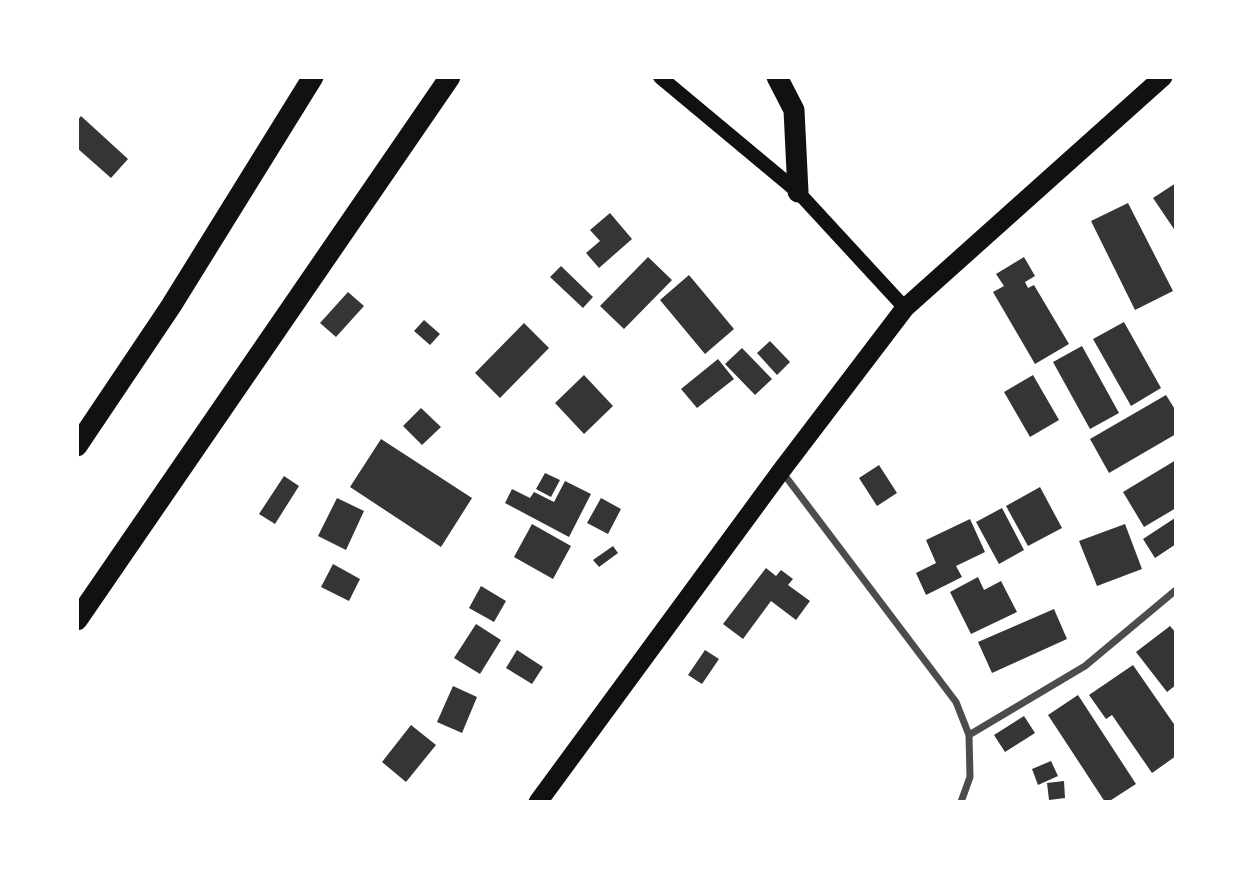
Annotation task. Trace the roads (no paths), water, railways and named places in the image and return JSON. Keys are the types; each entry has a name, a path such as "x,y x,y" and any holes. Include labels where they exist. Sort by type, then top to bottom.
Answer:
{"highway":[{"path":"77,446 171,306 313,77"},
{"path":"77,620 450,77"},
{"path":"777,77 794,110 798,192"},
{"path":"538,802 781,471 905,309 1163,77"}],"main road":[{"path":"660,77 798,192 905,309"}],"street":[{"path":"781,471 956,702 969,735 970,777 961,802"},
{"path":"969,735 1085,666 1176,590"}]}
